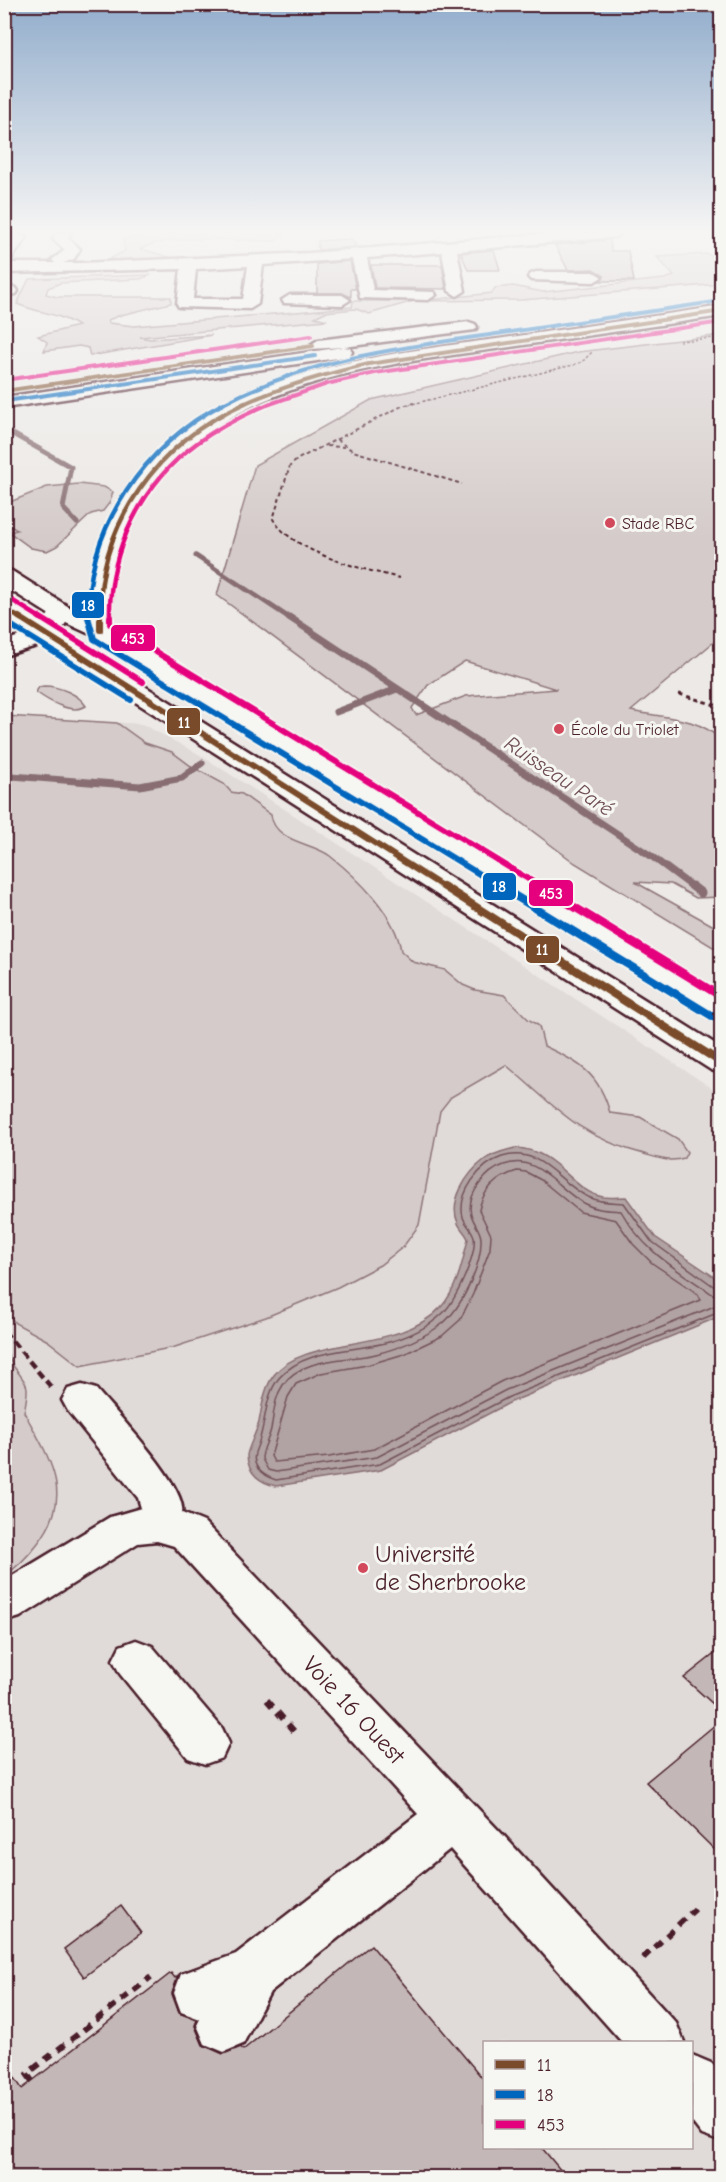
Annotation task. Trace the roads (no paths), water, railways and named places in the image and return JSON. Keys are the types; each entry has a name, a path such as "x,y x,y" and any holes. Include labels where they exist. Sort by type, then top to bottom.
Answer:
{"main road":[{"path":"4,391 403,335"},
{"path":"4,403 325,355 503,335"},
{"path":"100,630 98,601 105,560 117,526 150,471 172,448 197,428 230,410 294,384 379,363 561,335"},
{"path":"4,576 54,623 722,1063"},
{"path":"4,608 54,623 100,630 722,1010"},
{"path":"4,650 54,623"},
{"path":"82,1400 156,1491 162,1507 158,1523"},
{"name":"Voie 16 Ouest","path":"4,1604 125,1529 136,1525 158,1523 180,1529 196,1540 655,2041"},
{"path":"136,1660 205,1743"},
{"path":"212,2009 252,1974 452,1817"},
{"path":"693,2083 722,2115"}],"water":[{"path":"515,1148 530,1150 543,1156 591,1193 603,1197 626,1197 655,1237 713,1276 721,1285 721,1316 511,1402 381,1470 276,1486 256,1477 250,1468 247,1454 258,1426 266,1391 274,1375 288,1362 307,1354 402,1331 423,1321 441,1307 455,1284 468,1239 456,1215 455,1206 461,1188 471,1172 484,1160"}],"waterway":[{"name":"Ruisseau Paré","path":"4,429 71,467 63,508 77,523"},
{"name":"Ruisseau Paré","path":"196,556 291,619"},
{"name":"Ruisseau Paré","path":"289,617 651,856 694,888"},
{"name":"Ruisseau Paré","path":"336,712 397,689"},
{"name":"Ruisseau Paré","path":"4,773 12,776 140,786 182,778 202,763"},
{"name":"Ruisseau Paré","path":"692,886 701,893"}],"place":[{"name":"Stade RBC","path":"610,523"},
{"name":"École du Triolet","path":"559,729"},
{"name":"Université de Sherbrooke","path":"363,1568"}]}
